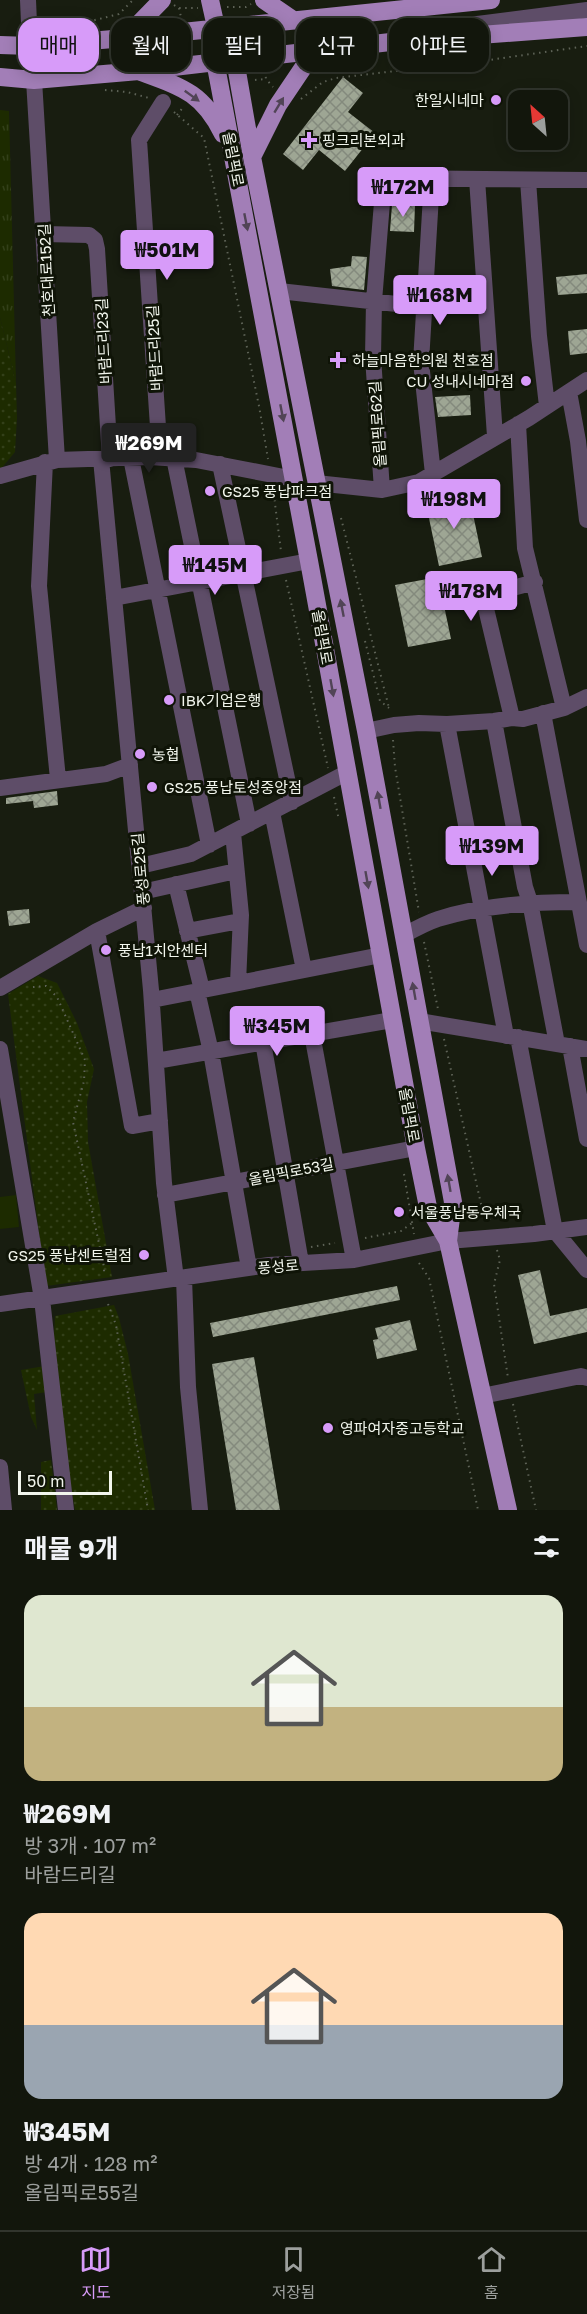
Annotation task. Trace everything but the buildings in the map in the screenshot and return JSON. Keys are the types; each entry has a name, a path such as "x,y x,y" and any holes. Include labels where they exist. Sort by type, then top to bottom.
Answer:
{"main road":[{"path":"144,18 162,0"},
{"name":"올림픽로","path":"210,0 214,18"},
{"path":"264,0 293,20"},
{"path":"284,21 491,0"},
{"path":"489,34 587,27"},
{"path":"0,45 18,46"},
{"path":"0,77 34,80 128,72"},
{"path":"142,72 193,95 213,114 245,154 300,72"},
{"name":"올림픽로","path":"217,72 227,124 245,154 279,291 366,731 453,1202 448,1241"},
{"name":"올림픽로","path":"236,72 245,154 294,479 381,955 392,1020 408,1150 428,1206 448,1241 508,1510"}],"street":[{"path":"28,0 29,18"},
{"path":"489,23 587,10"},
{"name":"천호대로152길","path":"34,80 44,234 51,461 39,586 58,779"},
{"name":"바람드리25길","path":"163,102 139,141 151,300 167,458 198,582 249,824"},
{"name":"올림픽로62길","path":"382,490 373,357 374,301 384,178 432,179"},
{"path":"433,474 421,362 432,179 587,180"},
{"path":"477,179 495,436"},
{"path":"528,180 538,336 547,406"},
{"name":"바람드리23길","path":"44,234 89,235 95,240 105,459"},
{"path":"279,291 424,307"},
{"name":"올림픽로62길","path":"316,483 382,490 419,482 518,424 587,380"},
{"path":"568,392 578,441 586,509"},
{"path":"518,424 525,548 564,708"},
{"path":"130,458 209,845"},
{"path":"0,476 51,461 167,458 196,459 294,479"},
{"name":"풍성로25길","path":"105,459 114,597 152,1000 165,1195 180,1279 200,1510"},
{"path":"220,464 292,802"},
{"path":"114,597 309,561"},
{"path":"512,718 483,596 535,582"},
{"path":"366,731 419,723 447,724 512,718 523,720 564,708 587,697"},
{"path":"543,713 587,945"},
{"path":"494,721 525,887 572,1046 587,1139"},
{"path":"447,724 481,910 512,1036 555,1231 587,1270"},
{"path":"0,788 106,774 130,765"},
{"path":"140,866 191,854 348,772"},
{"path":"272,813 304,970"},
{"path":"233,832 240,921 238,983"},
{"path":"4,985 97,931 143,900 176,884 236,871"},
{"path":"176,884 200,990 249,1268"},
{"path":"404,934 437,919 481,910 530,902 581,904"},
{"path":"188,931 240,921"},
{"path":"97,931 132,1126 160,1121"},
{"path":"152,1000 381,955"},
{"path":"156,1061 392,1020"},
{"path":"419,1021 572,1046"},
{"path":"312,1034 354,1260"},
{"path":"263,1042 301,1263"},
{"path":"0,1049 42,1299 66,1510"},
{"name":"올림픽로53길","path":"165,1195 408,1150"},
{"name":"풍성로","path":"0,1304 103,1291 249,1268 354,1260 448,1241 587,1227"},
{"path":"482,1396 581,1376 587,1378"},
{"path":"0,1467 4,1510"}],"path":[{"path":"99,19 119,14 133,0"},
{"path":"301,99 323,82 336,78 587,46"},
{"path":"266,72 266,79 276,90"},
{"path":"256,80 266,79"},
{"path":"104,90 127,92 163,102 204,138 259,406 283,566 340,825"},
{"path":"340,517 390,712"},
{"path":"393,737 395,767 421,926 441,1025 481,1204 489,1217 500,1260 494,1284 510,1390 536,1510"},
{"path":"4,985 21,989 46,986 57,997 85,1060 84,1081 73,1122 104,1267 103,1291 116,1325 148,1510"},
{"path":"408,1150 418,1261 429,1278 478,1510"}],"green space":[{"path":"0,110 9,111 16,383 0,317"},
{"path":"0,317 16,383 17,418 15,452 0,470"},
{"path":"38,976 57,983 77,1023 94,1069 87,1102 88,1142 112,1277 46,1286 8,994"},
{"path":"16,1195 19,1227 0,1229 0,1197"},
{"path":"114,1305 128,1354 155,1510 75,1510 68,1468 54,1337 55,1316"},
{"path":"45,1366 47,1392 34,1394 37,1430 31,1417 21,1370"},
{"path":"51,1460 57,1510 41,1510 41,1462"}],"place":[{"name":"한일시네마","path":"496,100"},
{"name":"핑크리본외과","path":"309,140"},
{"name":"하늘마음한의원 천호점","path":"338,360"},
{"name":"CU 성내시네마점","path":"526,381"},
{"name":"GS25 풍납파크점","path":"210,491"},
{"name":"IBK기업은행","path":"169,700"},
{"name":"농협","path":"140,754"},
{"name":"GS25 풍납토성중앙점","path":"152,787"},
{"name":"풍납1치안센터","path":"106,950"},
{"name":"서울풍납동우체국","path":"399,1212"},
{"name":"GS25 풍납센트럴점","path":"144,1255"},
{"name":"영파여자중고등학교","path":"328,1428"}]}
